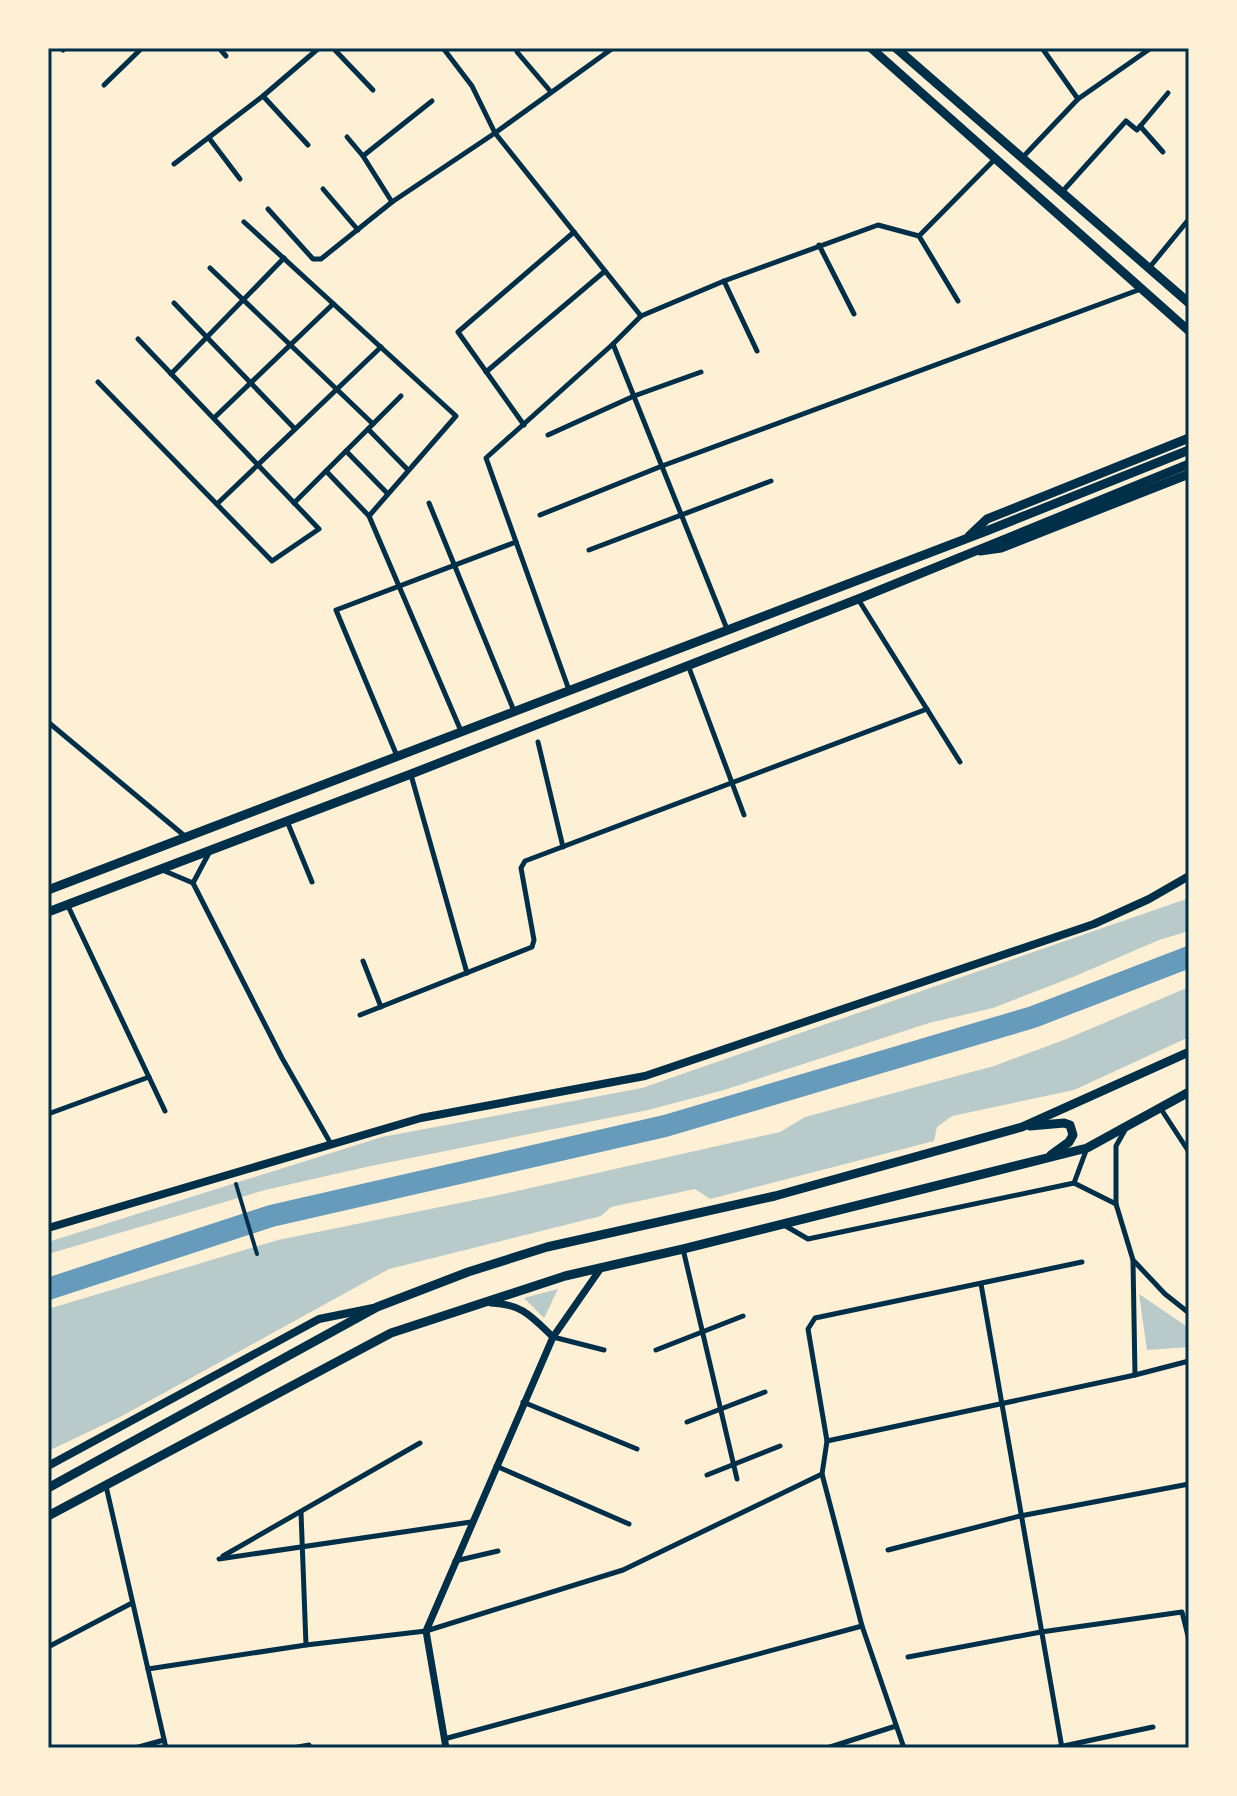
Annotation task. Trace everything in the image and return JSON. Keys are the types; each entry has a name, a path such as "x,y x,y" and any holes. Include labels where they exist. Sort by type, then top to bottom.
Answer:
{"main road":[{"path":"871,48 1189,331"},
{"path":"902,50 1022,159 1189,303"},
{"path":"967,538 987,519 1189,438"},
{"path":"48,890 1189,450"},
{"path":"48,912 858,599 1189,464"},
{"path":"969,552 1001,548 1189,474"},
{"path":"48,1228 421,1118 645,1076 1094,924 1149,899 1189,876"},
{"path":"48,1488 377,1307 468,1272 547,1247 775,1196 1022,1127 1189,1052"},
{"path":"48,1516 391,1333 602,1266 683,1249 1087,1148 1189,1092"},
{"path":"1022,1127 1070,1125 1073,1135 1069,1142 1045,1159"},
{"path":"48,1466 319,1319 377,1307"}],"street":[{"path":"104,85 142,48"},
{"path":"219,48 226,56"},
{"path":"174,164 263,96 319,48"},
{"path":"333,48 373,90"},
{"path":"443,48 472,86 495,133 641,316"},
{"path":"268,209 317,261 392,202 613,48"},
{"path":"1042,48 1078,99"},
{"path":"1022,159 1078,99 1151,48"},
{"path":"517,52 551,92"},
{"path":"1062,192 1126,121 1137,130 1168,93"},
{"path":"263,96 308,145"},
{"path":"363,156 432,101"},
{"path":"1140,126 1163,152"},
{"path":"347,137 392,202"},
{"path":"209,138 240,179"},
{"path":"919,236 995,159"},
{"path":"323,189 358,230"},
{"path":"1149,268 1189,219"},
{"path":"244,222 456,416 369,516"},
{"path":"569,690 486,458 641,316 724,281 878,225 919,236 958,301"},
{"path":"524,425 458,332 574,232"},
{"path":"819,245 854,314"},
{"path":"171,374 284,258"},
{"path":"210,268 337,389 408,470"},
{"path":"486,372 605,271"},
{"path":"724,281 757,351"},
{"path":"540,515 662,466 1141,289"},
{"path":"174,303 295,429"},
{"path":"214,418 333,304"},
{"path":"98,382 272,561 319,529 138,339"},
{"path":"613,344 727,629"},
{"path":"217,504 381,347"},
{"path":"548,435 634,396 701,372"},
{"path":"294,503 401,396"},
{"path":"346,451 388,494"},
{"path":"326,471 369,516 461,731"},
{"path":"589,550 771,481"},
{"path":"429,503 514,711"},
{"path":"397,756 336,610 516,542"},
{"path":"858,599 960,762"},
{"path":"687,664 744,815"},
{"path":"360,1015 532,947 534,940 521,864 927,709"},
{"path":"48,722 186,837"},
{"path":"538,742 563,847"},
{"path":"411,774 467,973"},
{"path":"287,821 312,882"},
{"path":"193,883 211,848"},
{"path":"159,869 193,883 282,1058 331,1144"},
{"path":"68,905 165,1111"},
{"path":"363,961 381,1007"},
{"path":"48,1106 50,1113 149,1077"},
{"path":"1161,1109 1189,1152"},
{"path":"1128,1126 1116,1146 1116,1204 1133,1260 1135,1375"},
{"path":"1074,1183 1087,1148"},
{"path":"783,1224 808,1239 1074,1183 1116,1204"},
{"path":"236,1184 257,1254"},
{"path":"683,1249 737,1479"},
{"path":"1133,1260 1165,1294 1189,1313"},
{"path":"904,1748 862,1626 822,1474 827,1441 808,1329 815,1318 1082,1262"},
{"path":"446,1748 426,1631 553,1337 602,1266"},
{"path":"981,1284 1062,1747"},
{"path":"481,1302 508,1303 525,1310 553,1337 604,1350"},
{"path":"656,1350 743,1316"},
{"path":"827,1441 1189,1361"},
{"path":"687,1422 765,1392"},
{"path":"523,1402 637,1449"},
{"path":"420,1443 219,1559 471,1522"},
{"path":"707,1475 780,1446"},
{"path":"496,1466 629,1524"},
{"path":"148,1669 426,1631 623,1570 822,1474"},
{"path":"888,1550 1020,1516 1189,1484"},
{"path":"105,1485 166,1748"},
{"path":"301,1512 306,1645"},
{"path":"454,1562 498,1551"},
{"path":"48,1647 132,1603"},
{"path":"908,1657 1041,1632 1182,1612 1189,1640"},
{"path":"444,1739 862,1626"},
{"path":"827,1748 845,1746 896,1726"},
{"path":"1054,1748 1153,1727"},
{"path":"135,1748 164,1740"},
{"path":"293,1748 309,1745"}],"shaded area":[{"path":"1189,898 1189,931 1159,940 993,1008 929,1023 724,1090 648,1110 265,1190 48,1254 48,1242 382,1137 642,1088"},
{"path":"1189,987 1189,1037 1074,1090 952,1116 937,1127 934,1141 710,1199 695,1189 611,1207 601,1216 389,1269 120,1417 48,1451 48,1309 278,1240 499,1195 780,1132 805,1117 994,1066"},
{"path":"558,1289 544,1318 524,1298"},
{"path":"1139,1294 1189,1328 1189,1347 1147,1350"}],"waterway":[{"path":"48,1289 271,1216 665,1126 1033,1017 1189,957"}]}
